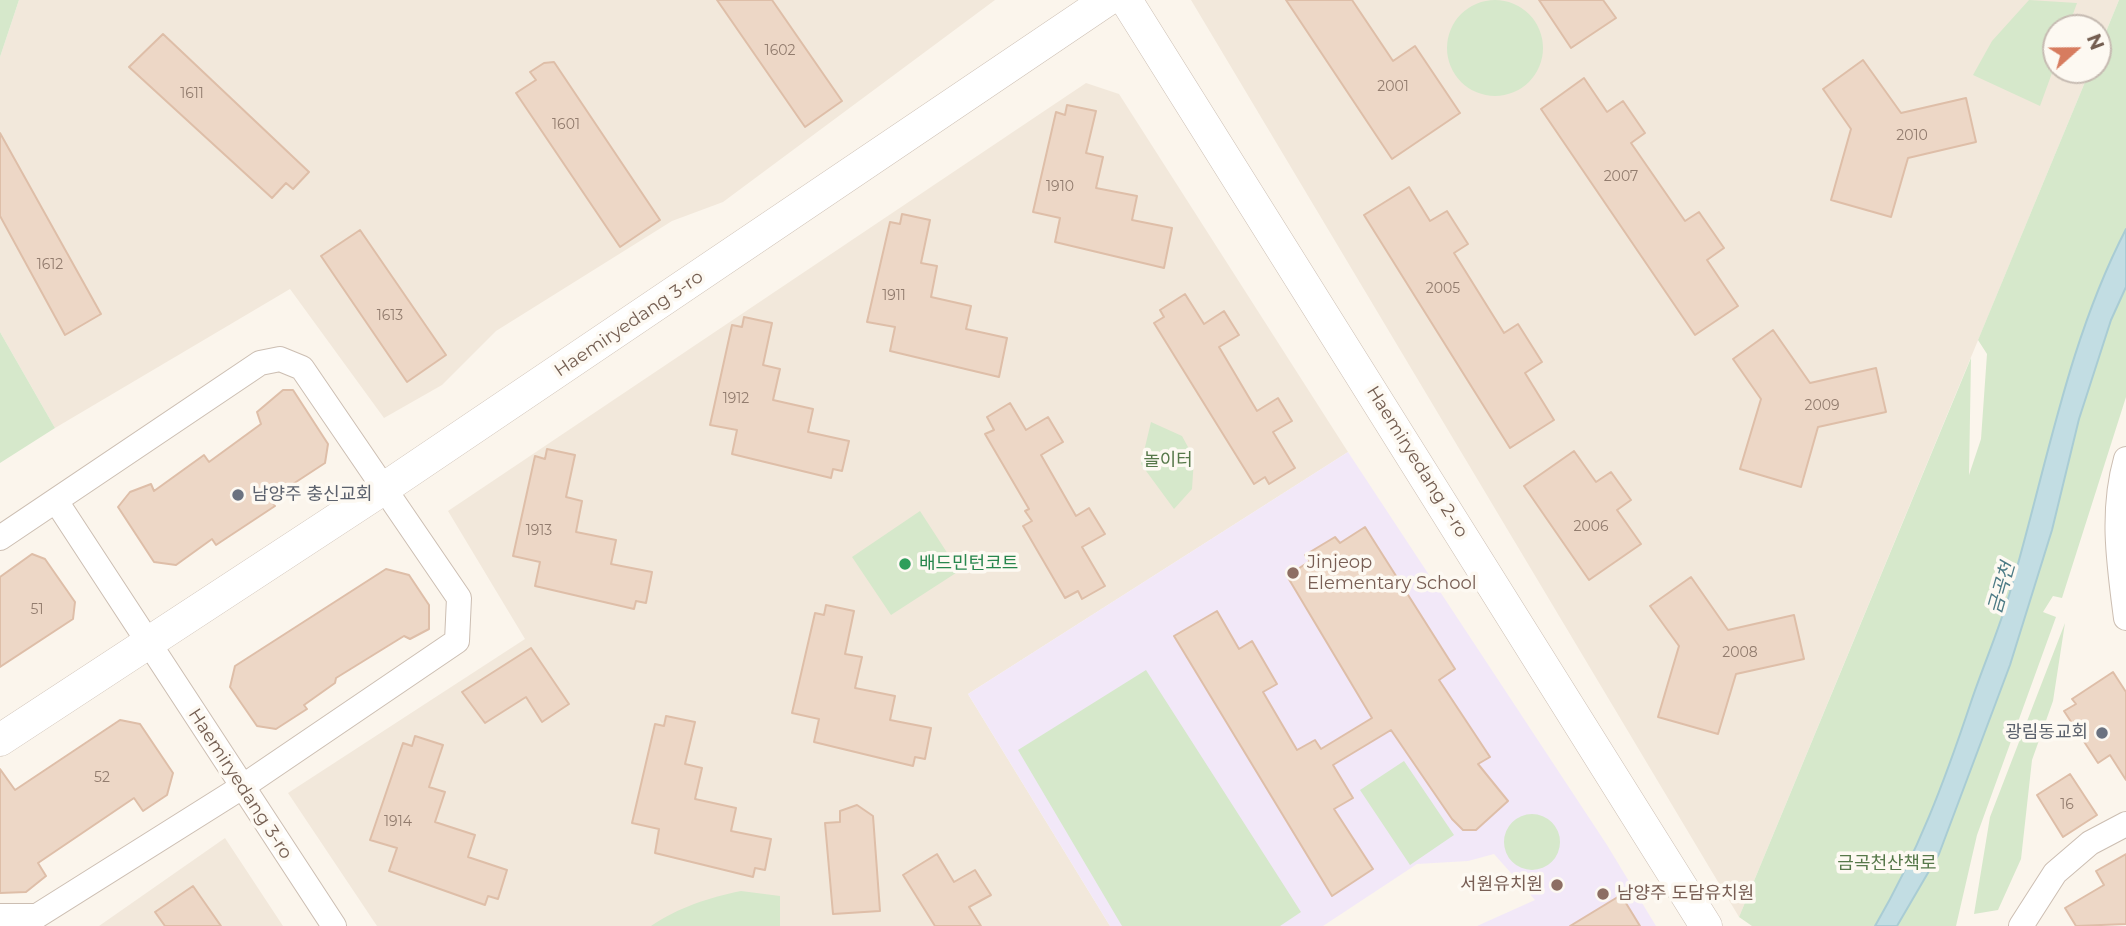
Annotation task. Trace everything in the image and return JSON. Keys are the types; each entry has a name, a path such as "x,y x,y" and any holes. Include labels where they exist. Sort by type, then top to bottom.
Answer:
{"street":[{"name":"Haemiryedang 3-ro","path":"0,740 386,487 1107,0"},
{"name":"Haemiryedang 2-ro","path":"1126,0 1706,926"},
{"path":"0,538 260,363 280,359 302,368 386,487 459,598 457,641 242,787 37,916 0,916"},
{"path":"2126,459 2120,482 2116,541 2126,618"},
{"path":"56,501 147,642"},
{"name":"Haemiryedang 3-ro","path":"147,642 334,926"},
{"path":"2021,926 2055,873 2090,843 2126,824"}],"shaded area":[{"path":"19,0 995,0 723,202 672,221 496,331 442,385 384,418 290,289 55,428 0,332 0,57"},
{"path":"1191,0 2119,0 2112,17 2112,14 2042,14 2042,84 2084,84 1739,917"},
{"path":"1086,83 1119,94 1348,452 968,694 1110,926 377,926 288,793 525,639 448,511"},
{"name":"Jinjeop Elementary School","path":"1348,452 1607,845 1656,926 1477,926 1535,900 1494,854 1468,861 1417,864 1323,926 1110,926 968,694"},
{"path":"225,838 283,926 99,926"}],"green space":[{"path":"0,0 19,0 0,57"},
{"path":"1495,0 1513,4 1529,14 1539,30 1543,48 1539,66 1529,82 1513,92 1495,96 1477,92 1461,82 1451,66 1447,48 1451,30 1461,14 1477,4"},
{"path":"2029,0 2077,3 2073,14 2042,14 2042,84 2048,84 2040,106 1973,75 1992,41"},
{"name":"금곡천산책로","path":"2119,0 2126,0 2126,397 2062,598 2053,596 2043,612 2056,617 1977,835 1956,926 1752,926 1739,917 1971,358 1969,475 1981,439 1987,354 1978,340 2084,84 2112,84 2112,17"},
{"path":"0,332 55,428 0,463"},
{"name":"놀이터","path":"1151,422 1182,436 1194,458 1192,489 1174,509 1141,464"},
{"name":"배드민턴코트","path":"920,511 959,571 891,615 852,557"},
{"path":"2065,623 2053,701 2032,760 2021,859 1998,910 1974,914 1990,817"},
{"path":"1146,670 1301,912 1280,926 1122,926 1018,750"},
{"path":"1404,761 1454,835 1410,865 1360,790"},
{"path":"1532,814 1552,822 1560,842 1552,862 1532,870 1512,862 1504,842 1512,822"},
{"path":"741,891 780,896 780,926 651,926 694,904"}],"water":[{"name":"금곡천","path":"2126,229 2126,287 2111,320 2079,419 2052,530 2010,665 1939,854 1897,926 1875,926 1917,844 1951,761 2010,592 2073,362 2088,317"}],"building":[{"path":"717,0 772,0 842,101 805,127"},
{"path":"1286,0 1352,0 1393,61 1415,46 1460,113 1392,159"},
{"path":"1539,0 1603,0 1616,18 1571,48"},
{"path":"163,34 309,172 293,189 286,183 272,198 129,67"},
{"path":"1863,60 1901,113 1966,98 1976,142 1908,158 1891,217 1831,200 1851,129 1823,89"},
{"path":"554,62 660,220 620,247 516,93 536,80 530,72 544,63"},
{"path":"1584,78 1607,112 1623,101 1645,133 1631,143 1685,221 1699,212 1724,248 1707,260 1738,306 1695,335 1541,109"},
{"path":"1067,105 1096,111 1086,153 1103,157 1096,188 1137,196 1132,220 1172,228 1164,268 1055,242 1060,218 1033,212 1056,112 1065,115"},
{"path":"0,133 101,314 65,335 0,216"},
{"path":"1409,187 1430,221 1447,211 1468,244 1454,253 1504,333 1518,324 1542,362 1525,373 1554,420 1510,448 1364,215"},
{"path":"902,214 930,220 921,263 937,266 931,297 971,306 966,329 1007,338 999,377 890,351 895,327 867,322 890,222 900,224"},
{"path":"360,230 446,355 407,382 321,256"},
{"path":"1185,294 1204,324 1224,311 1239,335 1219,347 1257,411 1278,398 1292,421 1273,432 1295,468 1269,484 1265,477 1254,484 1154,323 1164,317 1160,310"},
{"path":"744,317 772,323 763,365 780,369 773,400 813,409 808,432 849,441 842,471 833,469 831,478 732,454 737,430 710,425 732,325 742,327"},
{"path":"1773,330 1810,383 1876,368 1886,412 1818,427 1801,487 1740,469 1761,399 1733,359"},
{"path":"283,390 293,390 328,444 325,463 270,499 275,506 216,545 212,539 176,565 154,562 118,507 130,492 151,484 154,491 204,455 209,462 261,424 257,412"},
{"path":"1010,403 1026,430 1048,417 1063,442 1041,455 1076,516 1089,508 1105,534 1082,547 1105,586 1082,599 1078,591 1065,598 1023,526 1032,521 1025,511 1029,509 985,434 994,430 987,417"},
{"path":"547,449 575,455 566,497 582,501 576,532 616,540 611,564 652,572 646,603 636,601 634,609 535,586 540,562 513,556 535,456 545,459"},
{"path":"1574,451 1596,482 1611,472 1631,500 1617,510 1641,544 1589,580 1524,486"},
{"path":"1365,527 1455,669 1439,680 1490,757 1478,764 1508,801 1476,830 1463,830 1452,819 1391,730 1333,765 1353,798 1334,809 1373,869 1332,896 1174,636 1217,611 1239,649 1252,641 1277,684 1263,692 1297,750 1315,740 1321,749 1372,718 1287,576 1310,561 1305,555 1335,537 1340,543"},
{"path":"32,554 45,559 75,602 73,619 0,667 0,577"},
{"path":"386,569 409,575 429,605 429,629 410,639 404,636 336,678 335,683 304,705 307,709 276,729 257,726 230,687 235,666"},
{"path":"1691,577 1728,630 1794,615 1804,659 1736,674 1718,734 1658,717 1679,646 1650,606"},
{"path":"826,605 854,611 845,654 862,657 855,688 895,696 890,720 931,728 925,759 915,757 913,766 814,742 819,719 792,713 815,613 824,615"},
{"path":"531,648 569,704 542,722 526,697 485,723 462,692"},
{"name":"광림동교회","path":"2113,672 2126,692 2126,780 2110,755 2098,763 2064,711 2076,704 2072,699"},
{"path":"666,716 695,722 685,764 702,768 695,799 736,808 731,831 771,839 765,870 755,868 753,877 655,853 659,829 632,823 655,724 664,726"},
{"path":"120,720 140,724 173,773 167,795 143,811 134,798 38,863 46,876 26,892 0,893 0,769 15,790"},
{"path":"415,736 443,745 429,787 445,792 435,822 475,835 468,857 507,870 498,899 488,896 485,905 389,871 397,848 370,840 403,743 412,746"},
{"path":"2070,774 2097,815 2063,837 2037,795"},
{"path":"857,805 873,816 880,911 833,914 825,823 840,822 840,811"},
{"path":"937,854 954,882 975,870 991,895 969,907 981,926 935,926 903,875"},
{"path":"2126,854 2126,924 2076,926 2065,908 2104,885 2096,871"},
{"path":"193,886 221,926 165,926 155,912"},
{"path":"1621,895 1640,926 1570,926"}],"place":[{"name":"남양주 충신교회","path":"238,495"},
{"name":"배드민턴코트","path":"905,564"},
{"name":"Jinjeop Elementary School","path":"1293,573"},
{"name":"광림동교회","path":"2102,733"},
{"name":"서원유치원","path":"1557,885"},
{"name":"남양주 도담유치원","path":"1603,894"}]}
